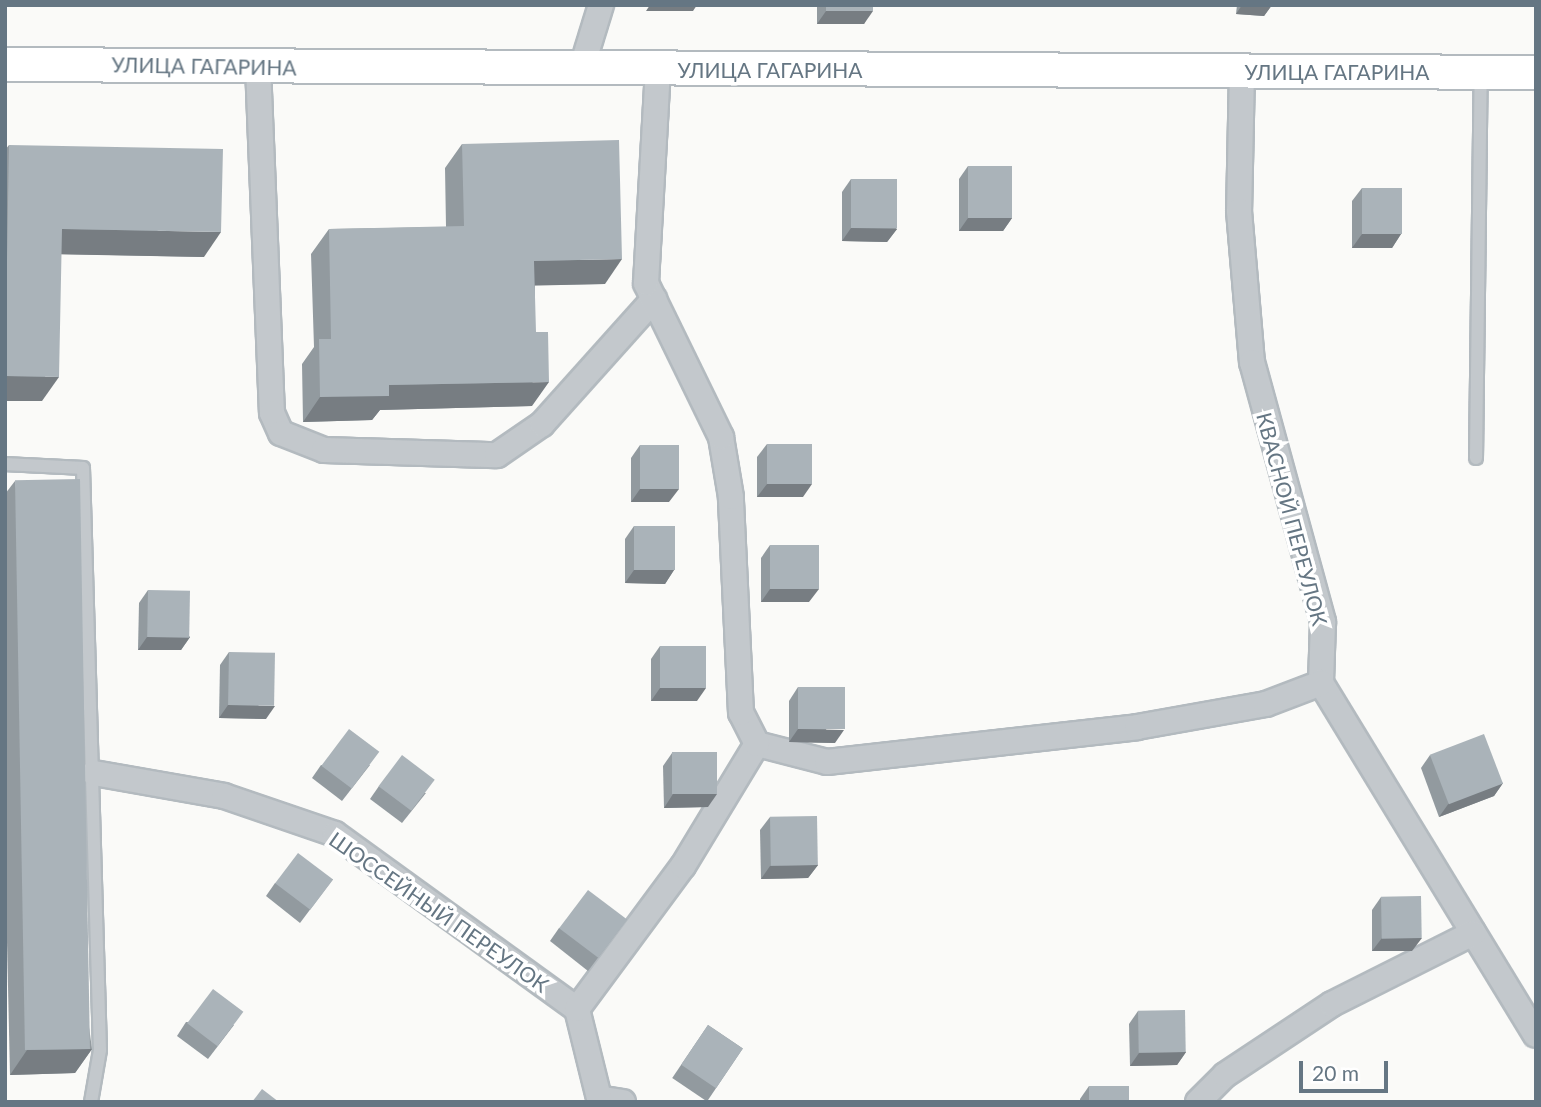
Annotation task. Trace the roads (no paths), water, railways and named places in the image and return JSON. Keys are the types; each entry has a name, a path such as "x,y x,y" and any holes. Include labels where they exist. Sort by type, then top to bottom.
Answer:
{"street":[{"path":"581,70 601,5"},
{"name":"УЛИЦА ГАГАРИНА","path":"5,64 581,70 1536,72"},
{"path":"258,66 272,413 281,433 324,450 497,455 542,424 654,299"},
{"path":"658,70 646,246 646,284 721,437 731,498 741,713 757,744 827,762 1137,727 1266,704 1321,683 1536,1035"},
{"name":"КВАСНОЙ ПЕРЕУЛОК","path":"1242,71 1239,211 1252,362 1323,622 1321,683"},
{"path":"624,1102 599,1098 577,1009 683,866 757,744"},
{"name":"ШОССЕЙНЫЙ ПЕРЕУЛОК","path":"94,773 224,796 335,834 577,1009"},
{"path":"1198,1102 1225,1075 1332,1004 1474,933"}],"lane":[{"path":"1476,458 1481,72"},
{"path":"5,464 83,468 100,1050 91,1102"}]}
